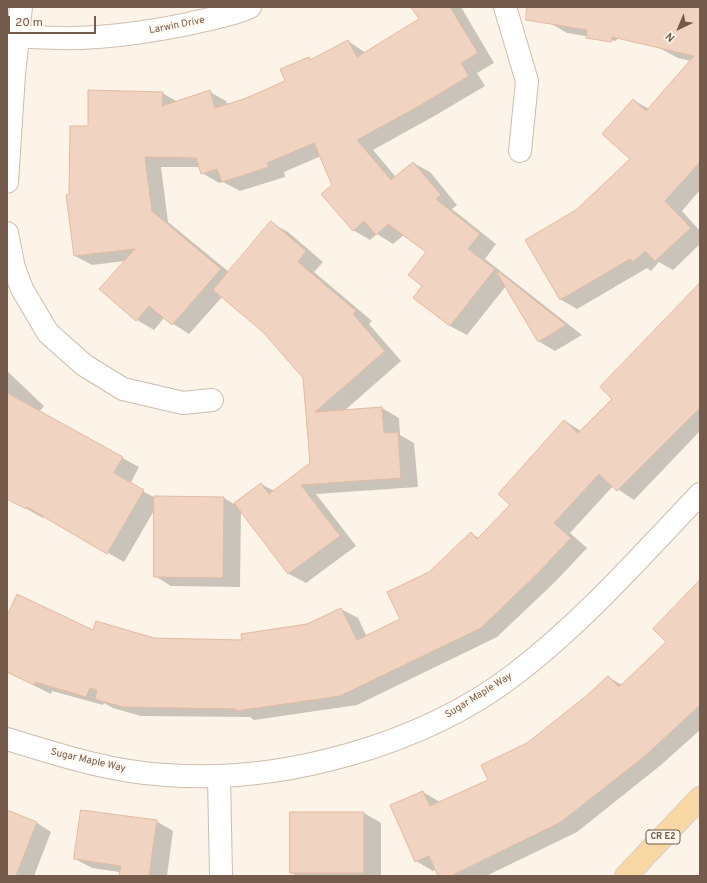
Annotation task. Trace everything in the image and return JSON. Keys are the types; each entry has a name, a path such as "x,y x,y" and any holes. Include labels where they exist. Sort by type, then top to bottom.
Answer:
{"main road":[{"name":"CR E2","path":"626,876 700,798"}],"street":[{"path":"7,182 12,35 21,7"},
{"name":"Larwin Drive","path":"12,35 51,38 101,38 155,31 234,14 250,7"},
{"path":"505,7 527,81 520,151"},
{"path":"7,233 14,268 22,289 48,333 84,365 123,389 183,403 212,400"},
{"name":"Sugar Maple Way","path":"7,739 112,769 166,775 218,777 323,761 380,745 430,725 477,700 514,675 557,639 600,599 700,494"},
{"path":"218,777 221,876"}],"building":[{"path":"411,7 450,7 478,53 461,63 469,76 419,106 357,140 391,180 413,162 441,195 436,199 480,234 468,249 495,269 450,326 413,298 422,286 408,275 426,252 388,224 376,235 364,221 353,231 321,194 332,185 314,143 267,163 269,167 222,182 217,169 201,174 196,158 145,157 152,211 221,269 172,325 149,306 136,321 99,289 135,249 74,256 66,195 69,194 70,126 88,126 88,90 163,92 162,106 210,90 215,108 244,99 285,81 280,69 309,57 310,60 348,40 357,57 419,19"},
{"path":"527,7 700,7 700,162 665,201 691,228 655,261 645,251 633,262 630,259 560,300 525,240 576,210 630,159 602,134 633,99 646,111 694,56 612,37 611,42 586,38 587,30 526,20"},
{"path":"271,221 306,251 298,262 356,311 353,314 385,351 315,412 382,407 384,433 398,432 401,478 301,485 340,536 288,574 234,503 261,483 269,494 310,463 303,378 263,332 213,290"},
{"path":"499,272 566,325 538,342 497,273"},
{"path":"700,283 700,408 617,491 599,474 554,523 571,538 539,572 481,628 340,696 236,711 236,709 123,707 95,699 97,690 90,688 86,697 35,682 34,685 7,672 7,616 17,594 93,630 96,621 154,638 242,640 241,634 307,624 341,608 357,640 400,619 387,592 429,572 471,532 477,539 510,505 498,494 564,420 578,433 612,399 600,387"},
{"path":"7,393 123,457 114,473 144,490 107,554 27,507 26,509 7,499"},
{"path":"154,496 224,497 223,578 154,577"},
{"path":"700,580 700,705 645,756 561,822 451,876 438,876 429,856 415,862 390,805 423,791 430,806 488,780 481,765 527,743 585,697 608,676 619,687 666,642 653,629"},
{"path":"7,810 37,822 16,876 7,876"},
{"path":"81,810 157,820 149,876 119,876 121,866 74,859"},
{"path":"290,812 364,812 364,873 290,873"}]}
